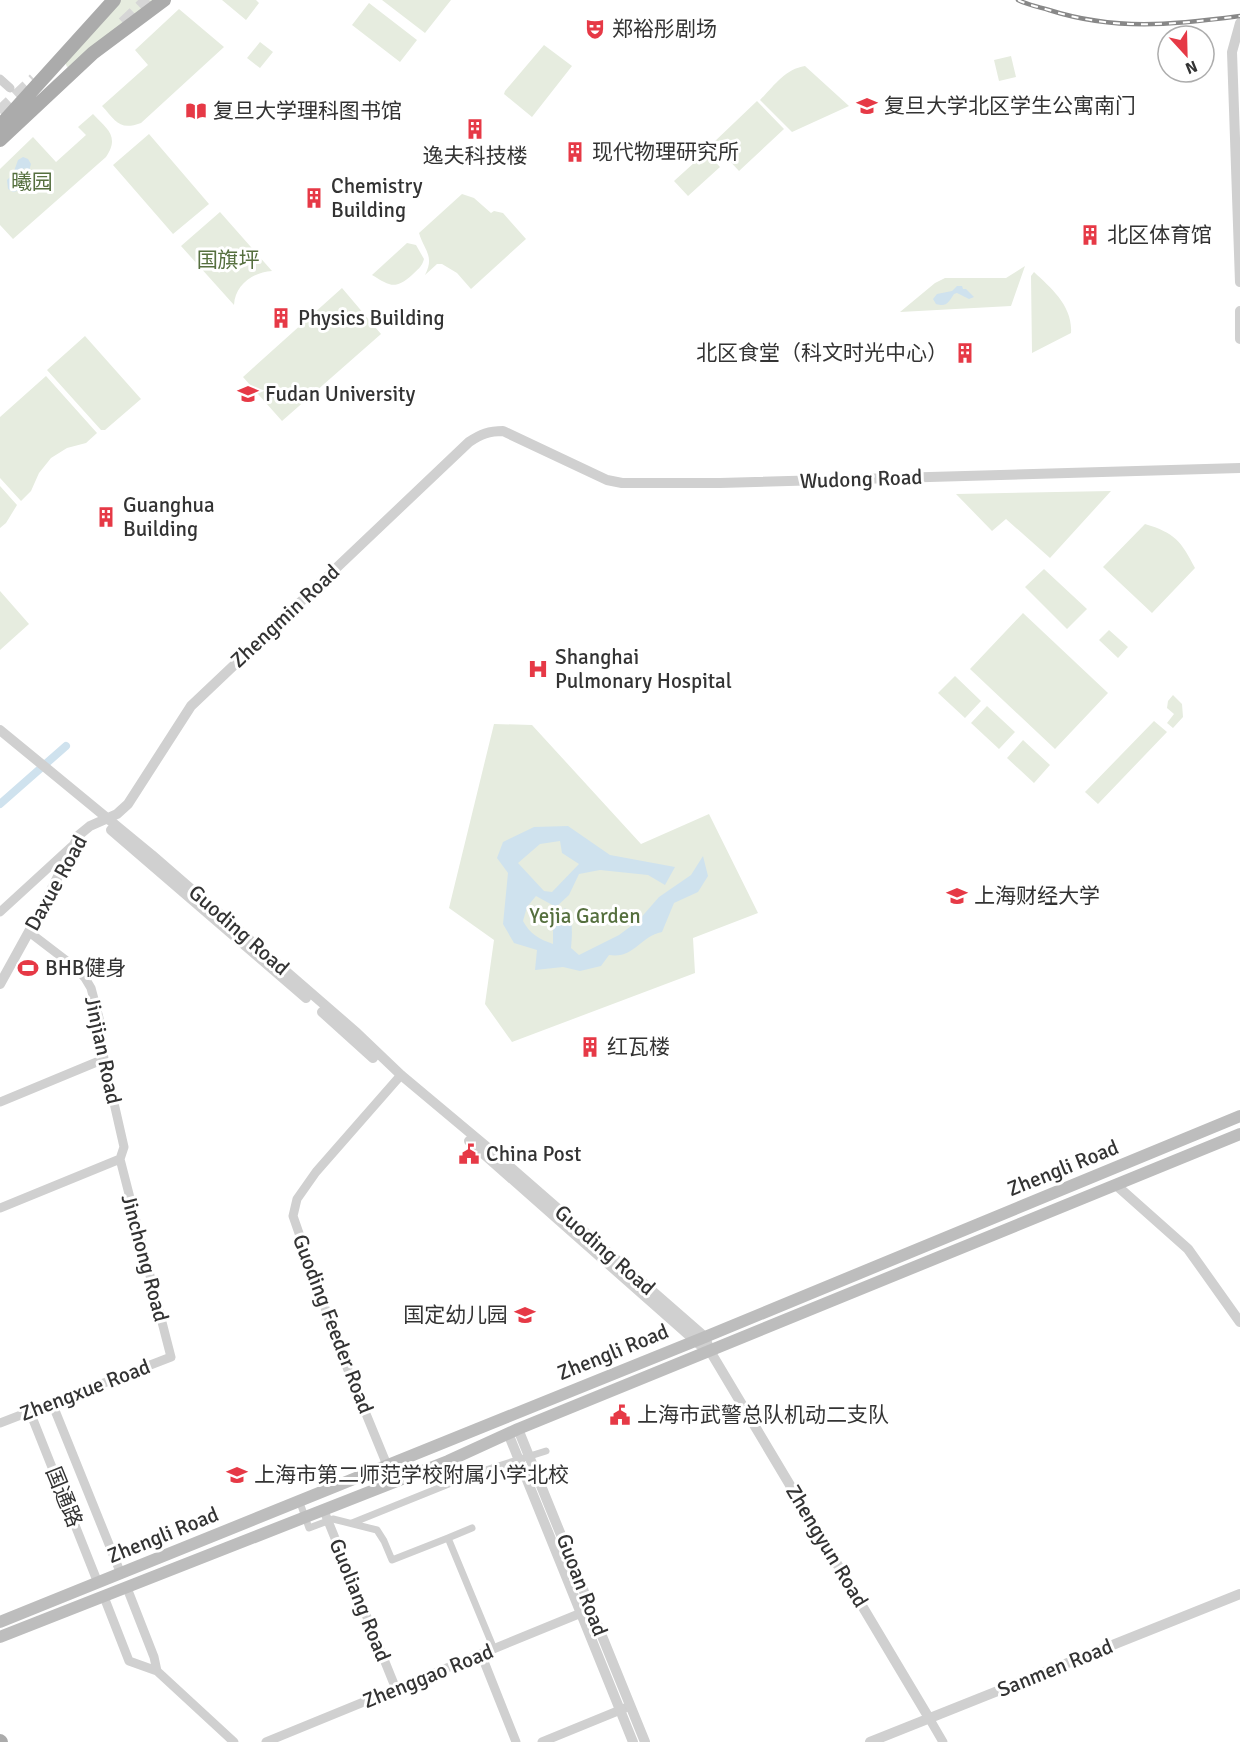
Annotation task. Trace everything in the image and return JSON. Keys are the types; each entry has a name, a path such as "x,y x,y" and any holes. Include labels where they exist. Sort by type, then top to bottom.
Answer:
{"main road":[{"path":"0,126 114,0"},
{"path":"0,140 103,45 156,0"},
{"path":"103,45 162,0"},
{"name":"Zhengli Road","path":"0,1622 700,1339 1240,1116"},
{"name":"Zhengli Road","path":"0,1637 306,1518 325,1516 513,1431 1240,1134"}],"street":[{"path":"1240,23 1232,52 1238,164 1240,282"},
{"path":"0,79 10,88"},
{"path":"1240,311 1240,339"},
{"name":"Wudong Road","path":"493,431 503,431 519,437 607,480 622,483 720,483 1240,468"},
{"name":"Zhengmin Road","path":"104,819 117,814 128,804 191,706 219,678 469,442 481,434 493,431"},
{"name":"Guoding Road","path":"0,730 51,776 348,1025 399,1077 585,1242 700,1339 710,1351"},
{"name":"Guoding Road","path":"0,738 35,762"},
{"name":"Daxue Road","path":"0,984 29,932 71,847 83,830 104,819"},
{"path":"0,912 71,847"},
{"name":"Jinjian Road","path":"29,932 76,968 85,978 95,998 104,1059 124,1147 120,1159"},
{"path":"0,1102 104,1059"},
{"name":"Guoding Feeder Road","path":"387,1464 339,1348 293,1216 297,1200 316,1172 399,1077"},
{"path":"0,1208 120,1159"},
{"name":"Jinchong Road","path":"120,1159 171,1357"},
{"path":"1116,1185 1188,1249 1240,1322"},
{"name":"Zhengyun Road","path":"710,1351 943,1742"},
{"name":"Zhengxue Road","path":"0,1423 171,1357"},
{"path":"52,1403 121,1574"},
{"name":"国通路","path":"30,1412 98,1583"},
{"name":"Guoan Road","path":"513,1431 625,1708 645,1742"},
{"path":"351,1524 476,1473 546,1451"},
{"path":"298,1500 306,1518"},
{"path":"325,1516 377,1530 392,1560 472,1528"},
{"name":"Guoliang Road","path":"325,1516 396,1689"},
{"path":"448,1538 494,1649"},
{"path":"127,1588 154,1657 157,1671"},
{"name":"Sanmen Road","path":"870,1742 1240,1594"},
{"path":"104,1597 129,1661 157,1671 234,1742"},
{"name":"Zhenggao Road","path":"266,1742 586,1611"},
{"path":"481,1654 516,1742"},
{"path":"542,1742 625,1708"},
{"name":"Guoan Road","path":"625,1708 633,1742"}],"green space":[{"path":"120,0 153,0 72,66 67,67 65,62"},
{"path":"222,0 256,0 259,3 246,20"},
{"path":"382,0 451,0 425,33"},
{"path":"369,3 417,40 400,62 352,25"},
{"path":"179,9 224,47 141,123 128,126 118,123 102,106 148,65 135,50"},
{"path":"260,42 273,52 260,68 247,58"},
{"path":"544,45 572,66 532,117 504,94"},
{"path":"1011,56 1016,77 999,81 994,60"},
{"path":"805,66 849,106 792,132 760,100 786,74"},
{"path":"757,101 784,129 739,171 713,143"},
{"name":"曦园","path":"93,114 112,138 112,144 106,157 13,239 0,225 0,169 33,137 56,162 86,135 78,127"},
{"path":"149,134 209,204 173,234 113,165"},
{"path":"706,152 720,167 688,196 674,181"},
{"path":"462,194 474,198 491,213 494,211 503,213 526,239 471,289 457,273 442,264 437,264 425,275 429,258 419,233"},
{"name":"国旗坪","path":"220,212 272,271 258,274 246,281 238,291 234,305 181,246"},
{"path":"407,243 416,245 424,259 412,275 401,283 392,285 372,275"},
{"path":"1025,266 1011,306 900,312 935,283 945,278 1006,278"},
{"path":"1034,272 1054,291 1065,306 1071,323 1071,333 1032,353 1031,276"},
{"path":"342,288 381,334 282,421 243,377"},
{"path":"85,336 141,399 105,430 101,430 47,370"},
{"path":"46,376 97,433 86,443 67,448 51,458 39,473 31,491 21,501 0,478 0,417"},
{"path":"0,486 17,505 6,523 0,528"},
{"path":"1111,491 1050,558 1006,519 992,531 956,494"},
{"path":"1145,524 1164,531 1176,539 1195,568 1152,613 1103,567"},
{"path":"1044,569 1087,609 1067,629 1025,587"},
{"path":"0,591 29,624 0,650"},
{"path":"1023,613 1108,693 1055,749 970,669"},
{"path":"1109,630 1128,647 1118,658 1099,640"},
{"path":"955,676 981,701 965,718 938,693"},
{"path":"1173,695 1182,704 1183,717 1173,728 1167,723 1174,714 1167,708 1168,701"},
{"path":"987,706 1015,732 999,749 971,723"},
{"path":"1154,721 1167,732 1098,804 1085,792"},
{"name":"Yejia Garden","path":"494,724 532,725 641,844 709,814 758,913 693,938 695,973 512,1042 485,1004 494,940 449,908"},
{"path":"1023,740 1050,765 1034,783 1007,758"}],"water":[{"path":"23,157 31,164 29,171 25,168 20,173 22,177 20,181 25,189 13,192 8,189 7,180 13,174 18,160"},
{"path":"957,286 962,286 974,297 969,299 957,293 945,305 936,304 933,299 937,294 952,291"},
{"path":"568,826 610,855 675,867 665,885 648,875 600,870 579,874 569,895 556,907 536,896 527,907 523,921 526,926 535,936 553,944 553,919 565,908 571,921 571,948 579,955 619,935 638,921 659,897 691,875 703,856 708,876 698,892 674,903 662,932 648,938 631,951 625,954 609,955 601,966 580,971 563,967 535,970 537,950 514,943 503,924 508,873 497,858 503,842 534,827","holes":["560,841 562,853 579,864 552,892 544,891 518,863 540,844"]}],"waterway":[{"path":"0,804 66,746"}],"tunnel":[{"path":"124,24 149,0"},
{"path":"0,113 35,80"}],"railway":[{"path":"1018,0 1073,17 1121,24 1168,24 1240,16"}],"place":[{"name":"郑裕彤剧场‌","path":"595,29"},
{"name":"复旦大学北区学生公寓南门","path":"867,106"},
{"name":"复旦大学理科图书馆","path":"196,111"},
{"name":"逸夫科技楼","path":"475,129"},
{"name":"现代物理研究所","path":"575,152"},
{"name":"Chemistry Building","path":"314,198"},
{"name":"北区体育馆","path":"1090,235"},
{"name":"Physics Building","path":"281,318"},
{"name":"北区食堂（科文时光中心）","path":"965,353"},
{"name":"Fudan University","path":"248,394"},
{"name":"Guanghua Building","path":"106,517"},
{"name":"Shanghai Pulmonary Hospital","path":"538,669"},
{"name":"上海财经大学","path":"957,896"},
{"name":"BHB健身","path":"28,968"},
{"name":"红瓦楼","path":"590,1047"},
{"name":"China Post","path":"469,1154"},
{"name":"国定幼儿园","path":"525,1315"},
{"name":"上海市武警总队机动二支队","path":"620,1415"},
{"name":"上海市第二师范学校附属小学北校","path":"237,1475"}]}
